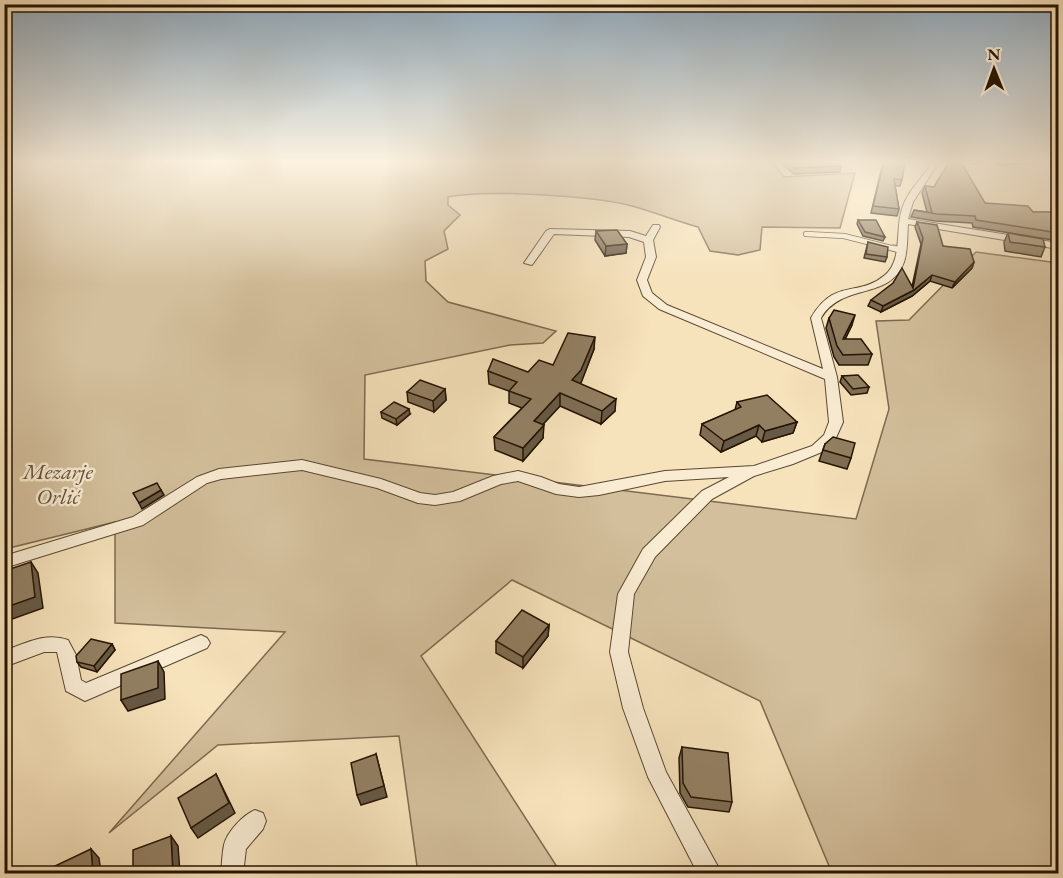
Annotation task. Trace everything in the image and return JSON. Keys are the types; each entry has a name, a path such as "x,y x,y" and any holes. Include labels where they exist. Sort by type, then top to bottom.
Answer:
{"street":[{"path":"711,873 658,777 633,708 620,652 626,594 649,553 706,495 754,471 817,449 830,437 836,422 831,377 816,318 826,301 872,286 890,277 901,259 903,221 909,203"},
{"path":"903,221 1059,246"},
{"path":"656,227 648,240 651,257 642,280 647,294 663,307 831,377"},
{"path":"529,263 549,233 553,231 630,234 648,240"},
{"path":"4,562 138,521 176,499 202,480 219,474 302,465 381,484 418,498 435,500 455,497 498,479 518,477 536,480 556,489 579,492 665,476 754,471"},
{"path":"4,659 43,644 62,645 67,655 72,685 85,692 201,644"},
{"path":"232,873 235,845 255,821"}],"lane":[{"path":"806,234 844,236 901,250"}],"green space":[{"name":"Mezarje Orlić","path":"4,203 448,203 460,215 444,231 448,249 425,261 426,281 448,302 556,331 543,343 510,345 365,375 364,459 856,519 889,409 876,321 909,320 976,252 1058,263 1058,873 832,873 760,701 512,580 421,656 561,873 418,873 399,736 218,745 109,833 285,632 115,623 115,522 5,549"},
{"path":"619,203 847,203 840,228 762,227 760,250 738,255 710,251 698,227"}],"building":[{"path":"874,203 898,203 899,209 873,206"},
{"path":"929,203 1028,206 1033,212 1059,212 1059,233 976,220 975,216 937,214 914,210 932,213"},
{"path":"858,220 876,220 885,237 865,232"},
{"path":"917,222 937,225 943,246 970,249 974,262 955,282 932,275 914,290 883,306 871,300 893,283 902,268 913,288 923,238"},
{"path":"617,230 627,244 606,246 596,231"},
{"path":"1008,233 1043,239 1045,247 1010,242"},
{"path":"868,242 888,247 887,257 866,254"},
{"path":"834,310 855,315 843,339 861,339 872,354 843,355 837,346 829,318"},
{"path":"568,333 595,337 581,370 572,380 616,399 602,411 560,393 534,421 544,425 523,448 494,437 531,399 509,391 517,382 488,371 493,359 528,372 539,360 553,365"},
{"path":"858,375 869,387 853,389 842,376"},
{"path":"420,380 445,389 433,401 407,392"},
{"path":"767,395 797,422 765,431 759,425 724,441 702,424 741,407 737,402"},
{"path":"394,402 409,409 396,419 381,412"},
{"path":"833,437 855,443 851,458 823,450 825,444"},
{"path":"157,483 161,490 139,503 133,493"},
{"path":"31,562 35,597 4,608 4,571"},
{"path":"522,610 549,625 523,657 496,641"},
{"path":"91,639 112,644 94,666 77,662 76,656"},
{"path":"158,661 158,688 121,700 121,674"},
{"path":"682,747 728,753 732,802 691,797 683,783"},
{"path":"376,754 384,786 357,795 351,763"},
{"path":"216,774 229,803 191,828 178,798"},
{"path":"171,836 173,873 133,873 133,850"},
{"path":"91,849 93,873 53,873 53,867"}]}
